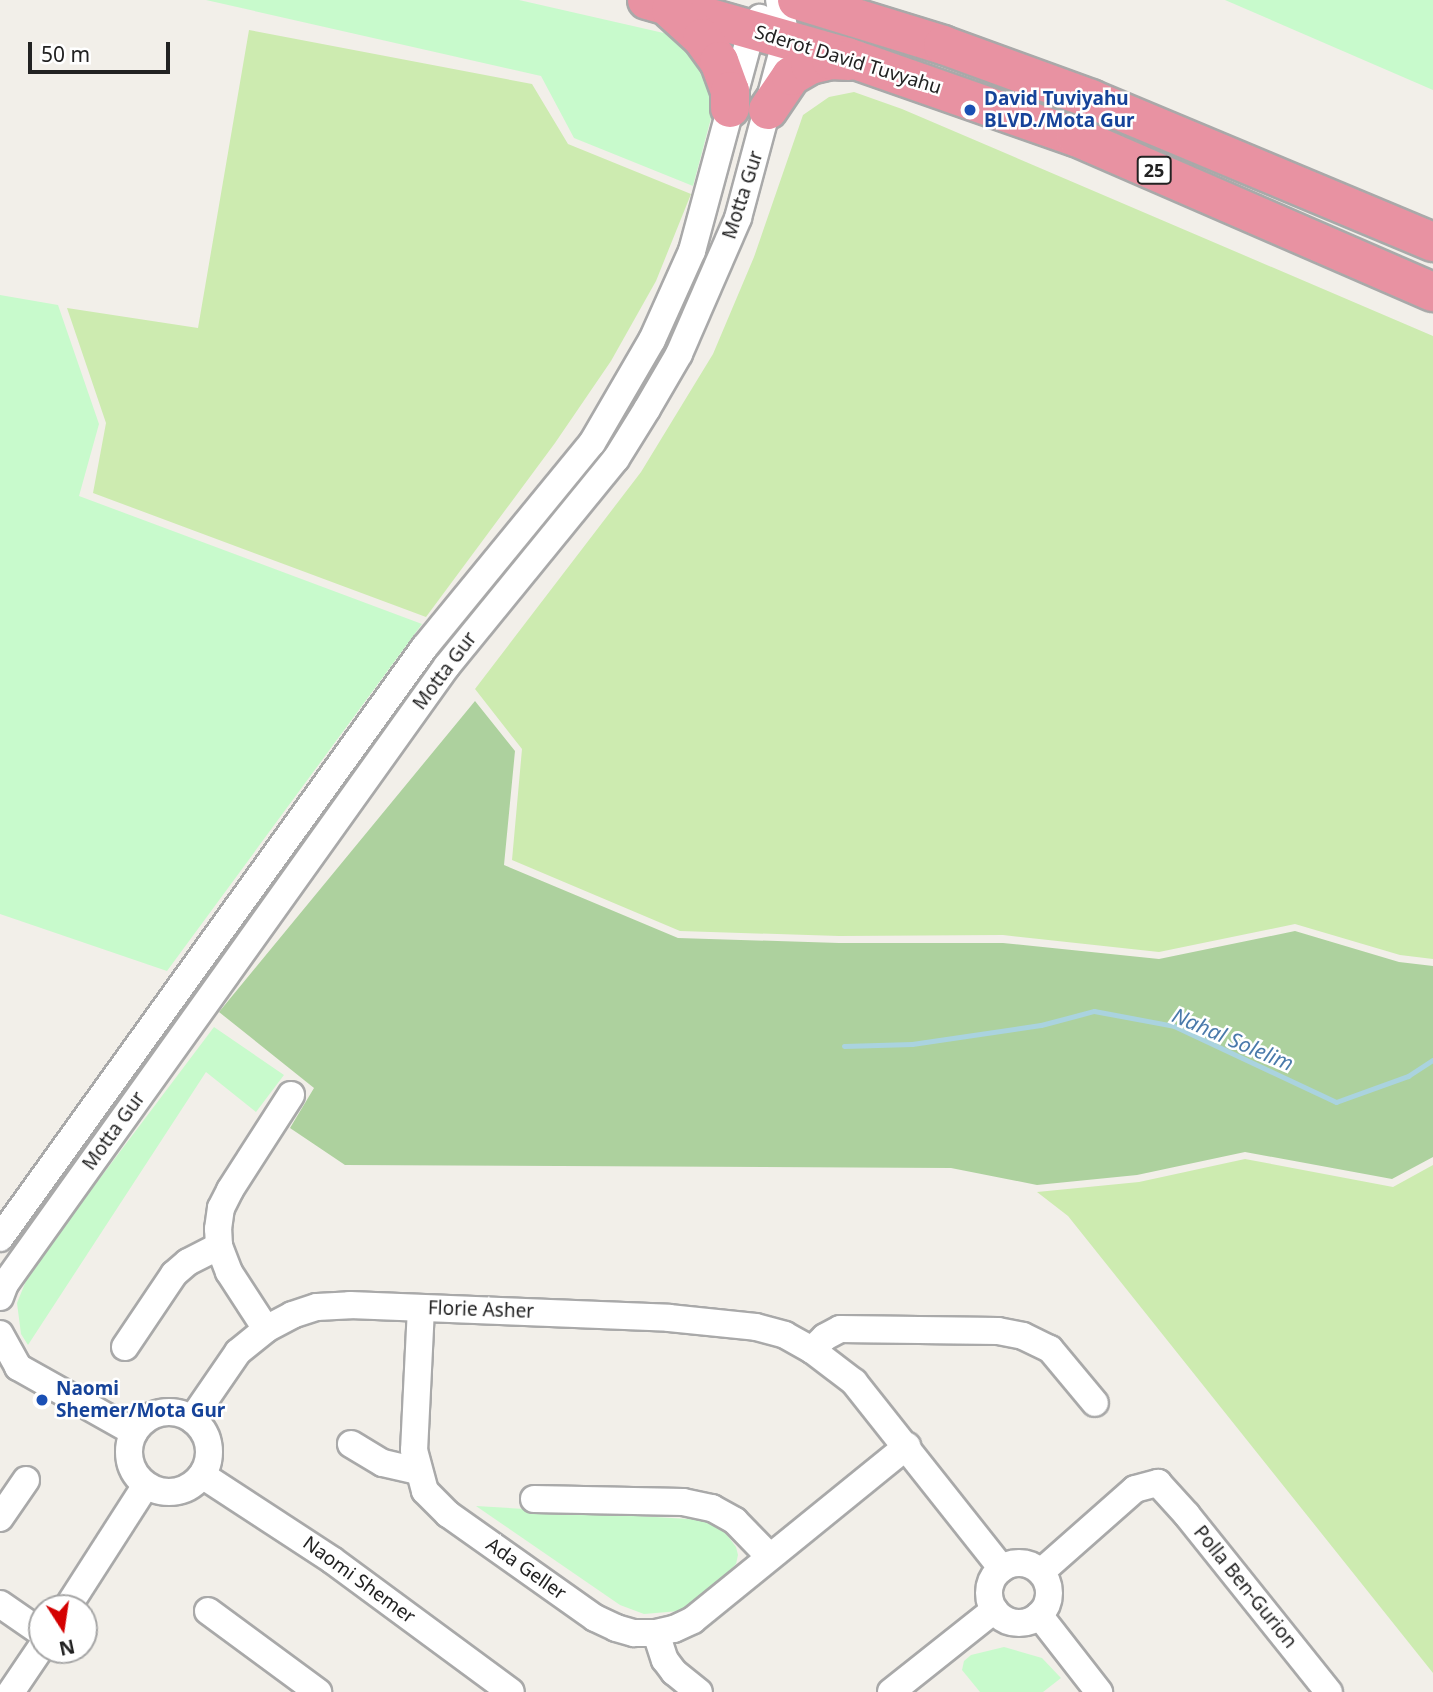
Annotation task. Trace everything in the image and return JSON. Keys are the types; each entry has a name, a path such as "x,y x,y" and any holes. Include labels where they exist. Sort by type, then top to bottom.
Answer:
{"highway":[{"name":"25","path":"797,0 943,45 1091,99 1433,242"},
{"name":"Sderot David Tuvyahu","path":"655,2 773,17 869,64 1076,137 1433,292"},
{"path":"655,2 702,38 719,61 730,90 730,108"},
{"path":"768,110 791,76 810,65 831,60 869,64"}],"street":[{"name":"Motta Gur","path":"0,1238 424,648 592,443 652,340 692,251 730,108 773,17"},
{"name":"Motta Gur","path":"0,1297 13,1273 447,666 616,459 679,354 738,218 768,110 773,17"},
{"path":"266,1329 239,1291 219,1246 221,1208 291,1095"},
{"path":"125,1347 174,1274 188,1262 219,1246"},
{"name":"Florie Asher","path":"192,1419 238,1352 266,1329 292,1315 317,1307 350,1305 714,1321 756,1327 785,1335 813,1350 854,1382 1002,1569"},
{"name":"Ada Geller","path":"421,1308 414,1427 418,1471 425,1491 448,1514 595,1618 634,1633 656,1633 674,1629 692,1620 907,1446"},
{"path":"813,1350 825,1336 840,1329 998,1331 1023,1336 1050,1349 1096,1403"},
{"path":"0,1334 18,1367 134,1432"},
{"path":"0,1374 19,1374 40,1380"},
{"path":"171,1412 192,1419 209,1444 209,1455 202,1475 181,1490 162,1492 146,1485 129,1461 134,1432 141,1423 160,1413 171,1412"},
{"path":"351,1444 383,1463 418,1471"},
{"name":"Naomi Shemer","path":"202,1475 332,1560 511,1692"},
{"path":"0,1518 26,1480"},
{"name":"Polla Ben-Gurion","path":"1041,1572 1135,1489 1157,1483 1187,1515 1329,1692"},
{"path":"76,1594 146,1485"},
{"path":"534,1499 682,1502 712,1508 735,1521 770,1557"},
{"path":"1015,1563 1026,1563 1041,1572 1049,1590 1048,1600 1039,1615 1030,1621 1011,1622 995,1610 989,1588 993,1578 1002,1569 1015,1563"},
{"path":"0,1604 28,1623"},
{"path":"891,1692 995,1610"},
{"path":"208,1611 318,1692"},
{"path":"1039,1615 1099,1692"},
{"path":"656,1633 665,1660 674,1672 699,1692"},
{"path":"12,1692 30,1664"}],"green space":[{"path":"206,0 519,0 668,34 692,48 713,73 715,103 693,186 574,138 541,76"},
{"path":"1225,0 1433,0 1433,90"},
{"path":"249,30 532,84 568,144 691,194 656,281 611,361 555,443 426,617 93,493 106,423 67,308 198,328"},
{"path":"854,92 902,109 1433,336 1433,959 1400,955 1295,924 1159,952 1003,935 839,936 680,931 512,860 522,749 475,689 641,472 713,354 754,257 803,115 829,97"},
{"path":"0,295 58,305 99,424 79,496 422,624 167,971 0,914"},
{"path":"475,701 515,751 504,865 678,938 839,943 1003,943 1159,959 1295,931 1399,962 1433,966 1433,1157 1392,1179 1245,1152 1137,1175 1037,1185 951,1168 345,1165 290,1128 314,1088 219,1012"},
{"path":"214,1027 284,1075 256,1112 206,1072 28,1345 21,1334 17,1303 30,1271"},
{"path":"1245,1159 1393,1187 1433,1165 1433,1673 1068,1216 1037,1192 1139,1182"},
{"path":"476,1506 704,1520 721,1527 736,1547 738,1555 736,1564 708,1593 679,1611 644,1614 620,1605"},
{"path":"1004,1647 1042,1658 1061,1678 1043,1692 980,1692 962,1670 964,1661 971,1655"}],"waterway":[{"name":"Nahal Solelim","path":"844,1046 912,1044 1041,1025 1094,1011 1174,1026 1336,1102 1408,1076 1433,1060"}],"place":[{"name":"David Tuviyahu BLVD./Mota Gur","path":"970,110"},
{"name":"Naomi Shemer/Mota Gur","path":"42,1400"}]}
